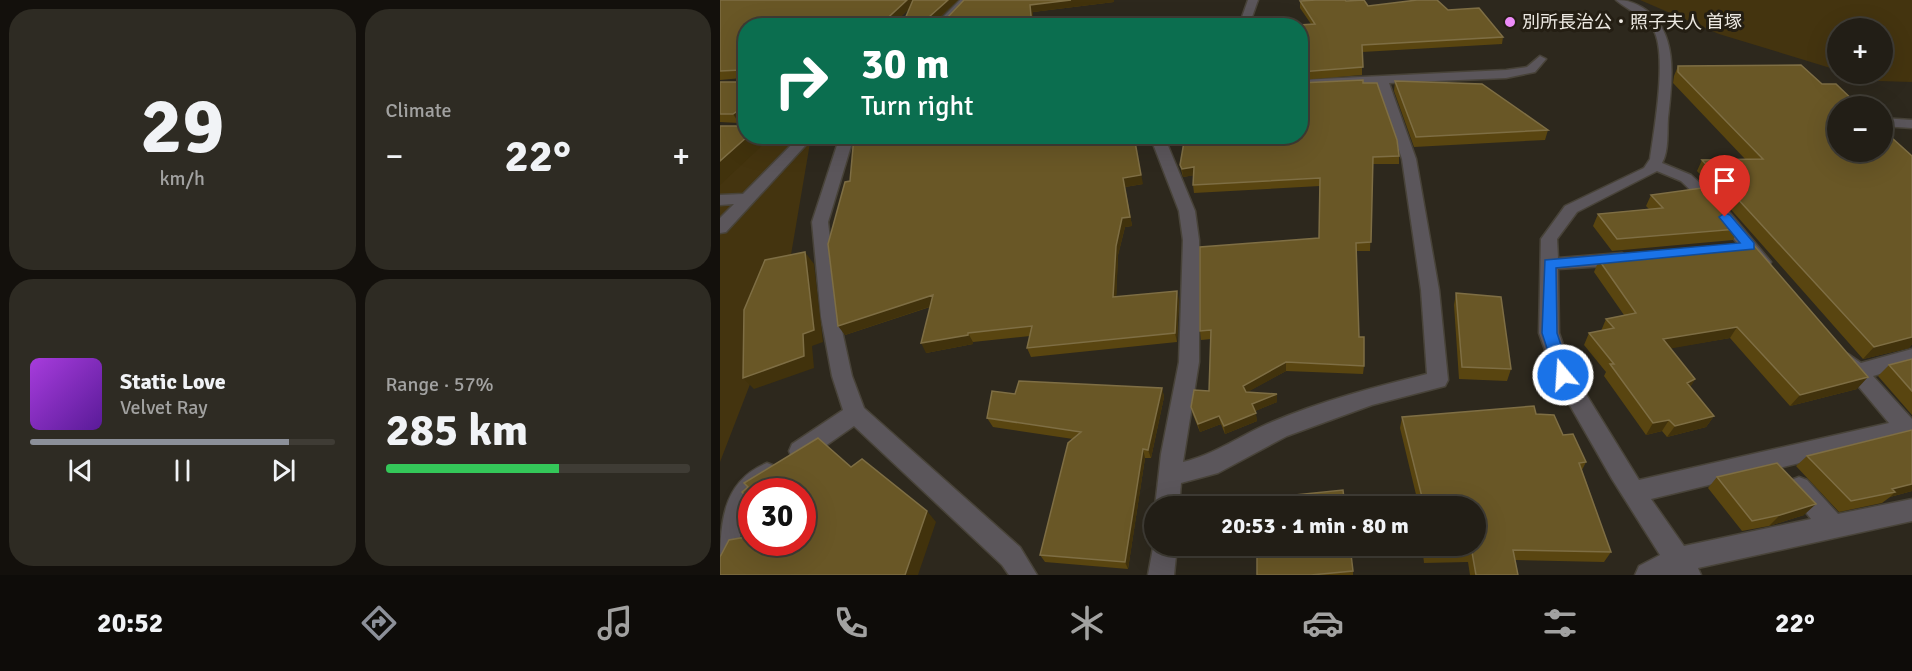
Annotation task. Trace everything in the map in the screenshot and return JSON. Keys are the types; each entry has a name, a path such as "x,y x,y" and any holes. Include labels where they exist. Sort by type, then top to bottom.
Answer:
{"street":[{"path":"947,18 966,0"},
{"path":"1247,18 1253,0"},
{"path":"1621,0 1640,11 1660,31 1665,55 1658,159 1650,171 1571,209 1549,239 1549,333 1563,375 1633,492 1683,568"},
{"path":"1308,84 1506,74 1531,70 1540,59"},
{"path":"1170,476 1210,466 1279,429 1370,397 1438,380 1430,290 1409,159 1382,81"},
{"path":"1893,123 1912,124"},
{"path":"720,228 800,144"},
{"path":"844,144 820,222 830,317 842,376 855,414 1011,556 1024,575"},
{"path":"1160,144 1187,211 1191,240 1189,362 1168,496"},
{"path":"1654,165 1686,178 1713,203 1772,273"},
{"path":"720,200 747,200"},
{"path":"1725,249 1749,246"},
{"path":"1549,263 1572,264 1642,257"},
{"path":"1633,492 1909,431 1833,345"},
{"path":"1856,372 1912,357"},
{"path":"720,562 741,490 855,414"},
{"path":"1774,461 1834,527"},
{"path":"1648,575 1683,568 1834,527 1912,510"},
{"path":"1161,575 1163,556"}],"shaded area":[{"path":"1640,0 1912,0 1912,82 1893,81 1893,18 1827,18 1827,67 1719,34"},
{"path":"720,133 738,135 738,144 810,144 784,296 720,462"}],"building":[{"path":"720,0 907,0 888,18 738,18 738,70 720,71"},
{"path":"913,0 948,0 929,18 905,18"},
{"path":"964,0 1071,0 1030,5 1031,18 947,18"},
{"path":"1364,0 1368,6 1437,0 1448,10 1479,8 1503,37 1362,45 1363,67 1308,71 1308,24 1315,24 1300,1"},
{"path":"1801,65 1822,84 1836,84 1849,96 1827,96 1827,162 1893,162 1893,139 1912,156 1912,337 1874,347 1702,160 1763,159 1678,72 1678,66"},
{"path":"1363,80 1363,83 1377,83 1397,140 1399,156 1373,157 1371,242 1356,243 1359,337 1364,337 1364,366 1286,362 1243,386 1246,392 1277,394 1252,404 1256,413 1224,426 1219,416 1198,424 1191,407 1194,390 1209,391 1211,330 1200,331 1200,247 1319,238 1320,178 1193,185 1194,167 1182,169 1180,165 1184,144 1308,144 1308,83"},
{"path":"1395,81 1482,84 1548,130 1416,137"},
{"path":"720,82 738,82 738,111 733,114 720,114"},
{"path":"720,126 738,126 739,144 720,161"},
{"path":"853,144 1135,144 1141,175 1123,178 1130,217 1122,218 1116,246 1113,297 1177,291 1175,333 1027,348 1032,326 968,333 968,335 921,343 933,295 838,326 828,244 845,182 850,181"},
{"path":"1702,188 1739,229 1617,239 1598,214 1663,208 1651,195"},
{"path":"1752,243 1868,377 1800,395 1737,327 1663,339 1695,379 1687,383 1714,416 1675,426 1669,420 1653,423 1610,364 1614,364 1589,333 1614,328 1606,319 1636,313 1599,260 1630,256 1628,254"},
{"path":"805,252 814,330 803,334 804,356 743,378 744,310 765,260"},
{"path":"1456,293 1501,297 1511,369 1462,367"},
{"path":"1912,359 1912,391 1889,365"},
{"path":"1019,381 1162,388 1148,450 1143,449 1125,562 1040,555 1068,443 1081,432 987,418 992,391 1015,394"},
{"path":"1534,406 1536,414 1554,415 1563,435 1573,434 1586,462 1579,463 1611,552 1513,550 1518,575 1476,575 1473,556 1486,556 1486,496 1422,496 1402,417"},
{"path":"1912,430 1912,484 1892,489 1895,492 1851,501 1807,456"},
{"path":"818,438 851,467 862,459 927,511 905,575 720,575 720,557 729,540 738,538 738,556 816,556 816,478 752,478"},
{"path":"1777,463 1816,504 1752,521 1717,477"},
{"path":"1343,490 1344,496 1285,496"},
{"path":"1257,556 1351,556 1353,571 1311,575 1257,575"}],"place":[{"name":"別所長治公・照子夫人 首塚","path":"1510,22"}],"route":[{"path":"1563,375 1549,333 1549,263 1572,264 1749,246 1725,217"}]}
